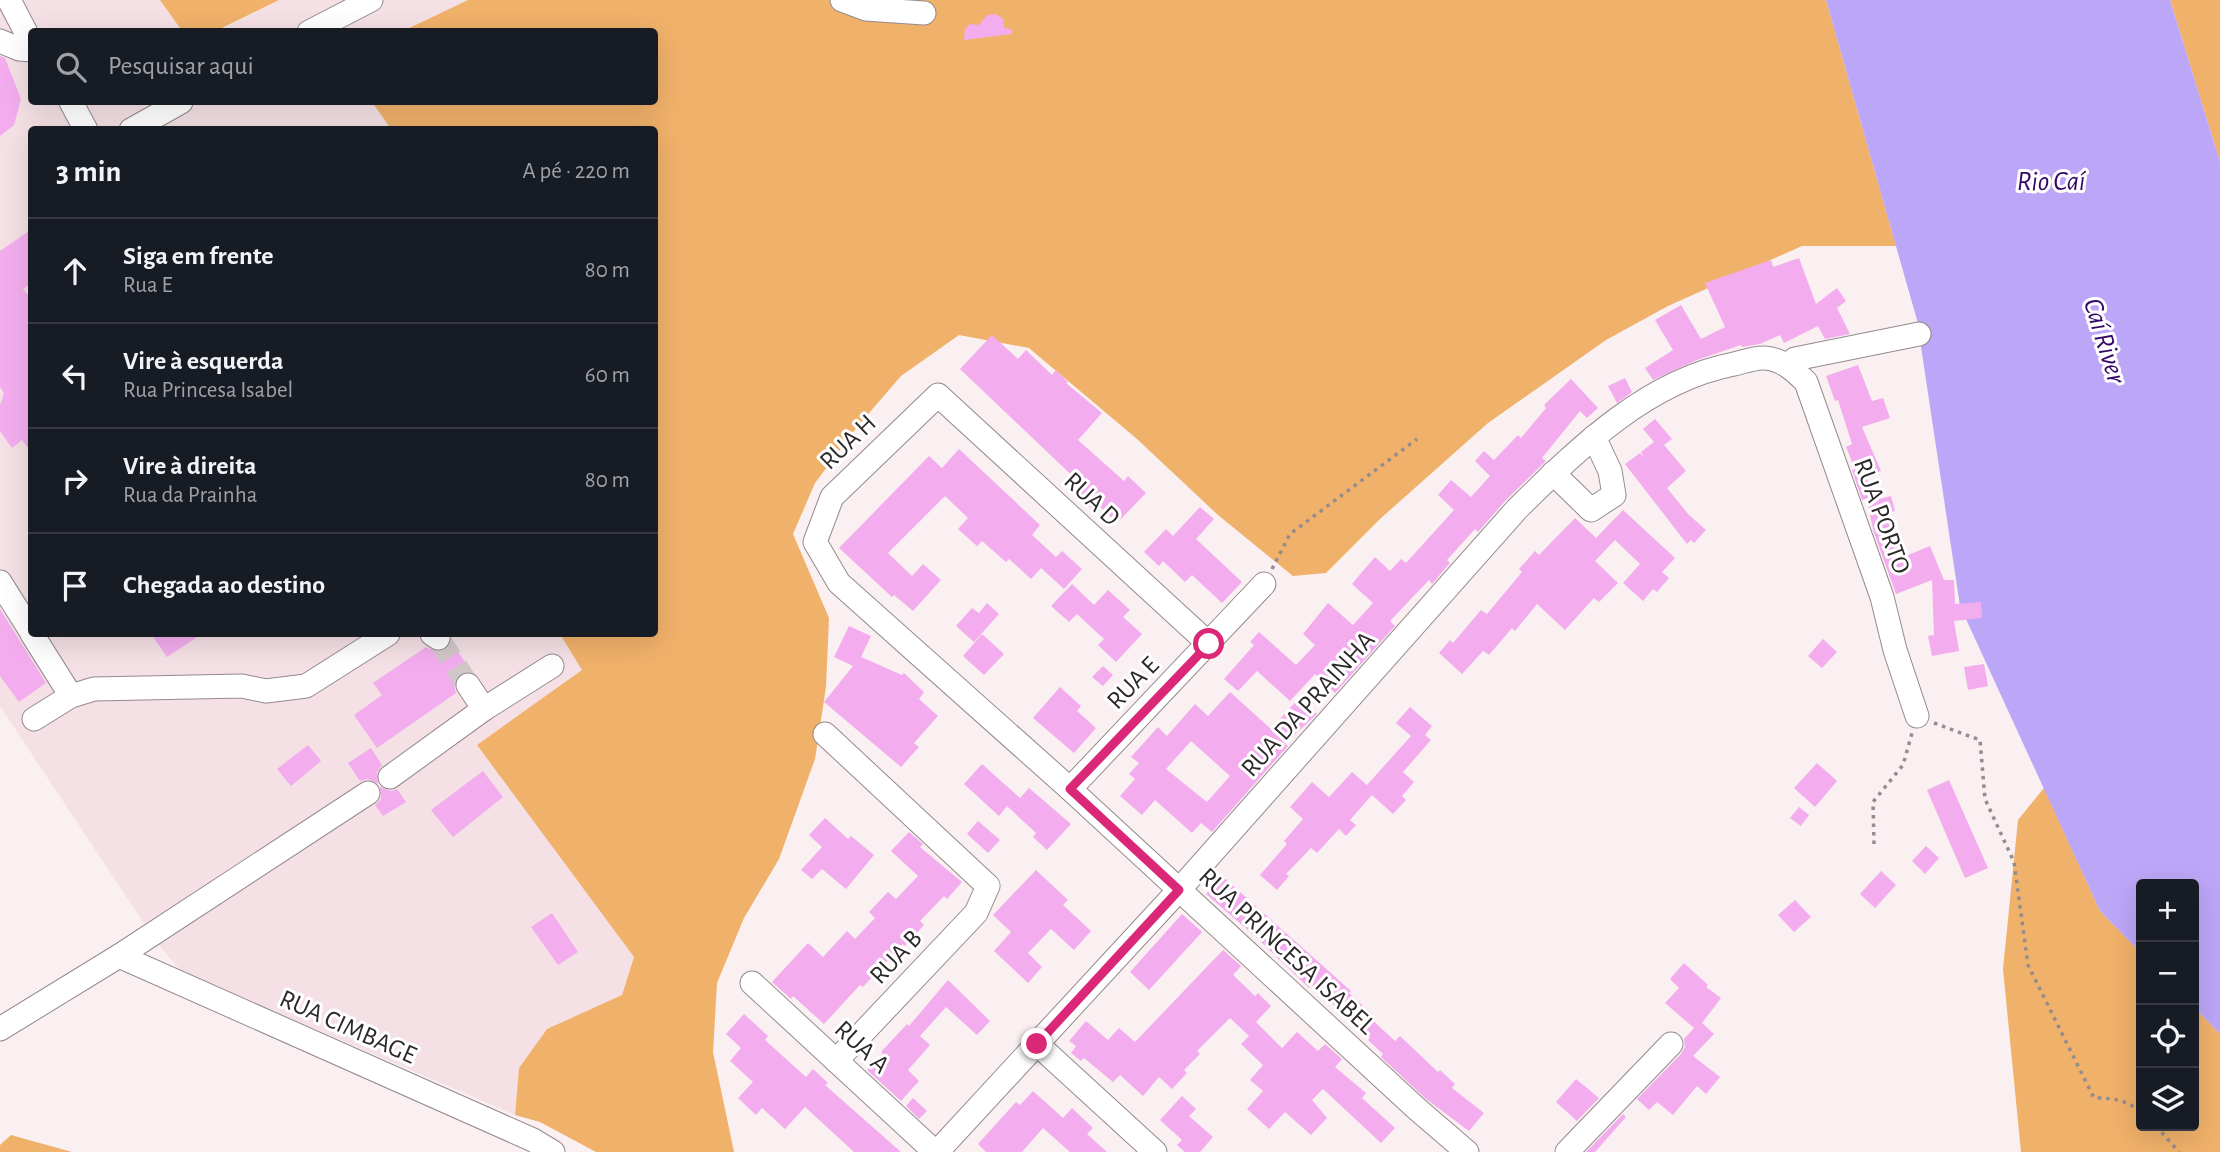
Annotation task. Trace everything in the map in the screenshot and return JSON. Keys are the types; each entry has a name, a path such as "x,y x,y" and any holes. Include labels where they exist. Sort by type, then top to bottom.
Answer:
{"street":[{"path":"9,0 28,36"},
{"path":"317,28 371,0"},
{"path":"842,0 866,9 924,13"},
{"path":"0,41 28,50"},
{"path":"73,105 84,126"},
{"path":"138,126 175,105"},
{"path":"1791,367 1795,359 1919,334"},
{"name":"RUA DA PRAINHA","path":"936,1152 1179,890 1517,509 1553,473 1594,436 1656,394 1715,368 1765,358 1791,367"},
{"name":"RUA PORTO","path":"1791,367 1806,382 1882,597 1895,650 1917,716"},
{"name":"RUA H","path":"938,395 832,497 815,542 839,583 1070,789"},
{"name":"RUA D","path":"938,395 1209,644"},
{"path":"1553,473 1591,510 1614,495 1610,471 1594,436"},
{"path":"0,582 28,627"},
{"name":"RUA E","path":"1070,789 1264,584"},
{"path":"34,637 71,696"},
{"path":"34,719 71,696 94,689 242,686 266,691 306,686 383,637"},
{"path":"390,777 484,709 552,666"},
{"path":"468,685 484,709"},
{"name":"RUA B","path":"825,734 988,886 976,913 836,1061"},
{"name":"RUA PRINCESA ISABEL","path":"1070,789 1417,1110 1467,1152"},
{"path":"0,1029 119,956 368,793"},
{"name":"RUA CIMBAGE","path":"119,956 508,1129 553,1152"},
{"name":"RUA A","path":"752,984 936,1152"},
{"path":"1037,1044 1155,1152"},
{"path":"1567,1152 1671,1044"}],"path":[{"path":"1264,584 1290,534 1417,439"},
{"path":"1874,845 1873,802 1903,765 1917,716 1980,740 1985,799 2014,862 2028,965 2094,1098 2112,1098 2128,1102 2136,1108"},
{"path":"2161,1131 2179,1152"}],"shaded area":[{"path":"0,0 160,0 180,28 28,28 28,105 374,105 389,126 28,126 28,637 562,637 583,670 478,745 634,957 622,995 547,1029 519,1068 515,1115 182,972 157,943 0,706"},
{"path":"160,0 279,0 222,28 180,28"},
{"path":"279,0 468,0 409,28 224,28"},
{"path":"468,0 1826,0 1896,246 1802,246 1668,306 1606,340 1488,423 1380,519 1326,573 1293,576 1218,515 1137,439 1029,348 959,335 901,376 857,427 815,483 793,534 829,618 826,687 815,759 779,859 744,918 717,983 713,1052 734,1152 596,1152 540,1122 515,1115 519,1068 547,1029 622,995 634,957 477,745 582,670 562,637 658,637 658,126 389,126 374,105 658,105 658,28 409,28"},
{"path":"2170,0 2220,0 2220,162"},
{"path":"2044,788 2100,911 2136,948 2136,1131 2199,1131 2199,1012 2220,1034 2220,1152 2021,1152 2003,969 2018,820"},
{"path":"11,1135 72,1152 0,1152 0,1145"}],"water":[{"name":"Rio Caí","path":"1826,0 2170,0 2220,162 2220,1034 2199,1012 2199,879 2136,879 2136,948 2100,911 1960,606 1917,320"}],"building":[{"path":"996,14 1003,19 1004,28 1012,29 1012,34 964,40 965,29 970,24 979,25 987,15"},
{"path":"0,56 5,58 21,99 14,125 0,136"},
{"path":"28,232 28,286 23,289 28,295 28,448 22,440 12,448 0,431 0,405 4,393 0,387 0,251"},
{"path":"1799,258 1816,304 1837,288 1846,301 1837,308 1850,334 1825,339 1818,326 1784,343 1780,335 1760,344 1741,345 1697,360 1653,380 1645,368 1673,350 1655,320 1681,305 1701,339 1725,327 1705,283 1771,260 1773,267"},
{"path":"992,335 1018,359 1026,350 1052,375 1056,370 1068,382 1066,383 1102,413 1078,440 1124,481 1128,476 1146,493 1117,523 1098,505 1093,510 1075,493 1082,485 960,369"},
{"path":"1858,365 1872,401 1883,398 1890,418 1862,427 1881,471 1866,477 1873,496 1862,500 1852,470 1855,469 1846,447 1852,444 1838,400 1835,401 1826,376"},
{"path":"1625,378 1632,392 1617,403 1608,386"},
{"path":"1571,379 1598,408 1587,418 1580,411 1542,458 1546,461 1478,532 1475,529 1447,560 1450,563 1432,584 1429,580 1390,621 1395,626 1335,693 1315,674 1290,701 1257,671 1238,691 1224,679 1254,645 1250,642 1259,632 1296,665 1315,645 1303,634 1328,603 1353,625 1373,603 1352,584 1375,557 1390,571 1401,559 1406,563 1454,510 1438,495 1451,480 1471,497 1490,476 1475,461 1484,451 1494,460 1518,435 1521,438 1546,408 1544,405"},
{"path":"1655,419 1672,439 1664,445 1686,471 1667,488 1688,514 1706,530 1694,543 1691,540 1687,544 1625,464 1640,453 1644,457 1641,452 1654,442 1643,429"},
{"path":"959,449 1040,525 1032,535 1056,557 1062,551 1082,569 1064,589 1041,568 1031,579 1009,559 1006,562 982,541 977,546 958,529 968,518 945,496 888,553 912,576 923,564 941,580 913,611 894,595 892,597 839,548 929,456 942,468"},
{"path":"1891,496 1895,511 1886,513 1899,550 1906,548 1908,555 1930,546 1944,580 1954,580 1955,604 1981,602 1982,618 1954,621 1959,651 1932,656 1928,636 1934,635 1932,580 1896,594 1874,533 1867,502"},
{"path":"1200,507 1214,519 1196,539 1242,582 1222,603 1192,575 1185,582 1163,561 1159,566 1144,552 1166,529 1173,536"},
{"path":"1623,510 1675,558 1662,572 1669,578 1657,592 1653,589 1643,601 1623,583 1640,564 1615,540 1595,561 1618,583 1599,602 1594,598 1565,630 1537,604 1515,631 1512,628 1489,655 1483,651 1462,674 1439,653 1450,640 1453,643 1481,610 1487,614 1522,572 1519,569 1535,551 1539,555 1575,518 1596,538"},
{"path":"1072,584 1094,605 1108,590 1130,610 1123,617 1142,634 1116,662 1098,645 1104,639 1077,614 1069,622 1051,606"},
{"path":"987,603 999,614 974,642 956,626 972,608 979,613"},
{"path":"0,609 46,683 19,702 0,676"},
{"path":"849,626 871,636 861,657 902,675 904,673 924,692 919,699 938,716 914,743 919,747 901,767 824,702 853,666 834,657"},
{"path":"982,634 1004,654 984,675 963,656"},
{"path":"153,637 197,637 167,657"},
{"path":"1823,639 1837,652 1822,668 1808,656"},
{"path":"451,642 472,672 461,673 456,678 456,693 377,748 354,715 382,695 373,683 426,647 438,652 445,650"},
{"path":"1984,664 1988,686 1968,690 1964,667"},
{"path":"1103,666 1113,675 1103,686 1092,677"},
{"path":"1060,687 1081,706 1077,711 1096,728 1074,753 1033,718"},
{"path":"1230,692 1271,729 1299,698 1317,714 1285,744 1288,746 1212,832 1201,823 1192,833 1155,800 1142,815 1120,796 1135,779 1129,774 1139,763 1131,757 1158,727 1167,736 1195,704 1208,716","holes":["1191,741 1230,776 1207,802 1166,769"]},
{"path":"1410,707 1432,726 1425,735 1431,740 1403,772 1414,782 1402,796 1406,800 1393,814 1372,795 1350,820 1356,825 1346,836 1339,829 1317,853 1311,848 1286,874 1289,876 1277,890 1260,875 1287,844 1284,841 1303,819 1290,807 1312,782 1329,797 1352,772 1367,785 1411,736 1396,723"},
{"path":"308,745 321,761 291,786 277,769"},
{"path":"371,748 382,765 377,772 378,784 368,779 360,781 348,763"},
{"path":"1817,763 1837,781 1815,807 1794,788"},
{"path":"982,764 1020,798 1029,788 1071,824 1047,850 1033,837 1036,833 1007,806 999,816 964,784"},
{"path":"483,771 503,797 453,837 431,810"},
{"path":"1949,780 1988,868 1965,878 1927,790"},
{"path":"380,787 391,791 397,789 406,802 383,816 375,805 381,799"},
{"path":"1799,807 1809,815 1801,826 1790,818"},
{"path":"825,818 848,839 851,836 874,855 846,889 822,869 812,879 801,870 822,847 809,835"},
{"path":"978,821 1000,840 988,853 967,834"},
{"path":"909,832 923,844 920,847 962,882 947,899 944,896 920,921 924,925 905,946 903,944 863,987 860,985 824,1024 793,996 791,999 772,982 808,943 823,957 847,931 855,939 875,918 869,912 888,892 896,899 918,876 891,851"},
{"path":"1926,846 1939,858 1925,874 1912,861"},
{"path":"1036,870 1068,900 1063,905 1091,931 1074,950 1051,929 1028,953 1042,967 1028,983 994,951 1011,932 993,915"},
{"path":"1881,871 1896,885 1875,908 1860,894"},
{"path":"1222,876 1351,991 1349,993 1372,1014 1369,1017 1395,1041 1400,1036 1438,1072 1440,1070 1455,1084 1452,1088 1484,1113 1469,1131 1426,1099 1381,1057 1383,1054 1368,1040 1370,1038 1312,985 1309,988 1206,894"},
{"path":"1795,900 1811,917 1794,932 1778,915"},
{"path":"552,913 578,952 558,965 531,927"},
{"path":"1182,914 1202,932 1149,990 1130,972"},
{"path":"1223,950 1241,966 1233,975 1255,996 1258,993 1271,1006 1256,1022 1282,1048 1297,1032 1318,1051 1325,1044 1342,1059 1335,1067 1366,1093 1362,1098 1395,1128 1381,1143 1323,1089 1312,1100 1327,1118 1311,1135 1285,1112 1269,1129 1247,1109 1263,1091 1250,1080 1263,1065 1241,1044 1249,1036 1230,1018 1197,1051 1200,1054 1184,1070 1187,1073 1172,1089 1159,1077 1143,1096 1120,1075 1113,1082 1084,1058 1081,1061 1071,1053 1076,1046 1069,1041 1086,1021 1108,1040 1119,1028 1135,1042"},
{"path":"1684,963 1708,985 1706,987 1721,998 1702,1023 1714,1034 1693,1056 1720,1077 1706,1094 1697,1086 1673,1115 1657,1102 1649,1110 1637,1099 1681,1054 1685,1047 1684,1039 1694,1028 1665,1003 1679,988 1670,979"},
{"path":"948,980 990,1021 977,1035 946,1007 920,1036 930,1045 908,1070 919,1081 901,1101 867,1070"},
{"path":"744,1014 768,1036 765,1040 806,1077 813,1069 828,1083 825,1085 901,1152 854,1152 805,1107 785,1129 762,1108 756,1115 738,1098 753,1082 730,1061 741,1048 726,1034"},
{"path":"1576,1079 1599,1098 1577,1121 1556,1102"},
{"path":"1033,1091 1063,1118 1072,1108 1093,1128 1087,1134 1107,1152 1070,1152 1043,1128 1022,1152 986,1152 978,1144 1016,1102 1020,1105"},
{"path":"1182,1096 1196,1109 1189,1116 1213,1137 1200,1152 1185,1152 1177,1145 1182,1140 1160,1120"},
{"path":"913,1098 927,1111 919,1119 906,1106"},
{"path":"1623,1114 1626,1117 1595,1152 1586,1152"}],"tunnel":[{"path":"438,638 468,685"}],"route":[{"path":"1037,1044 1179,890 1070,789 1209,644"}],"water label":[{"name":"Caí River","path":"2104,341"}]}
